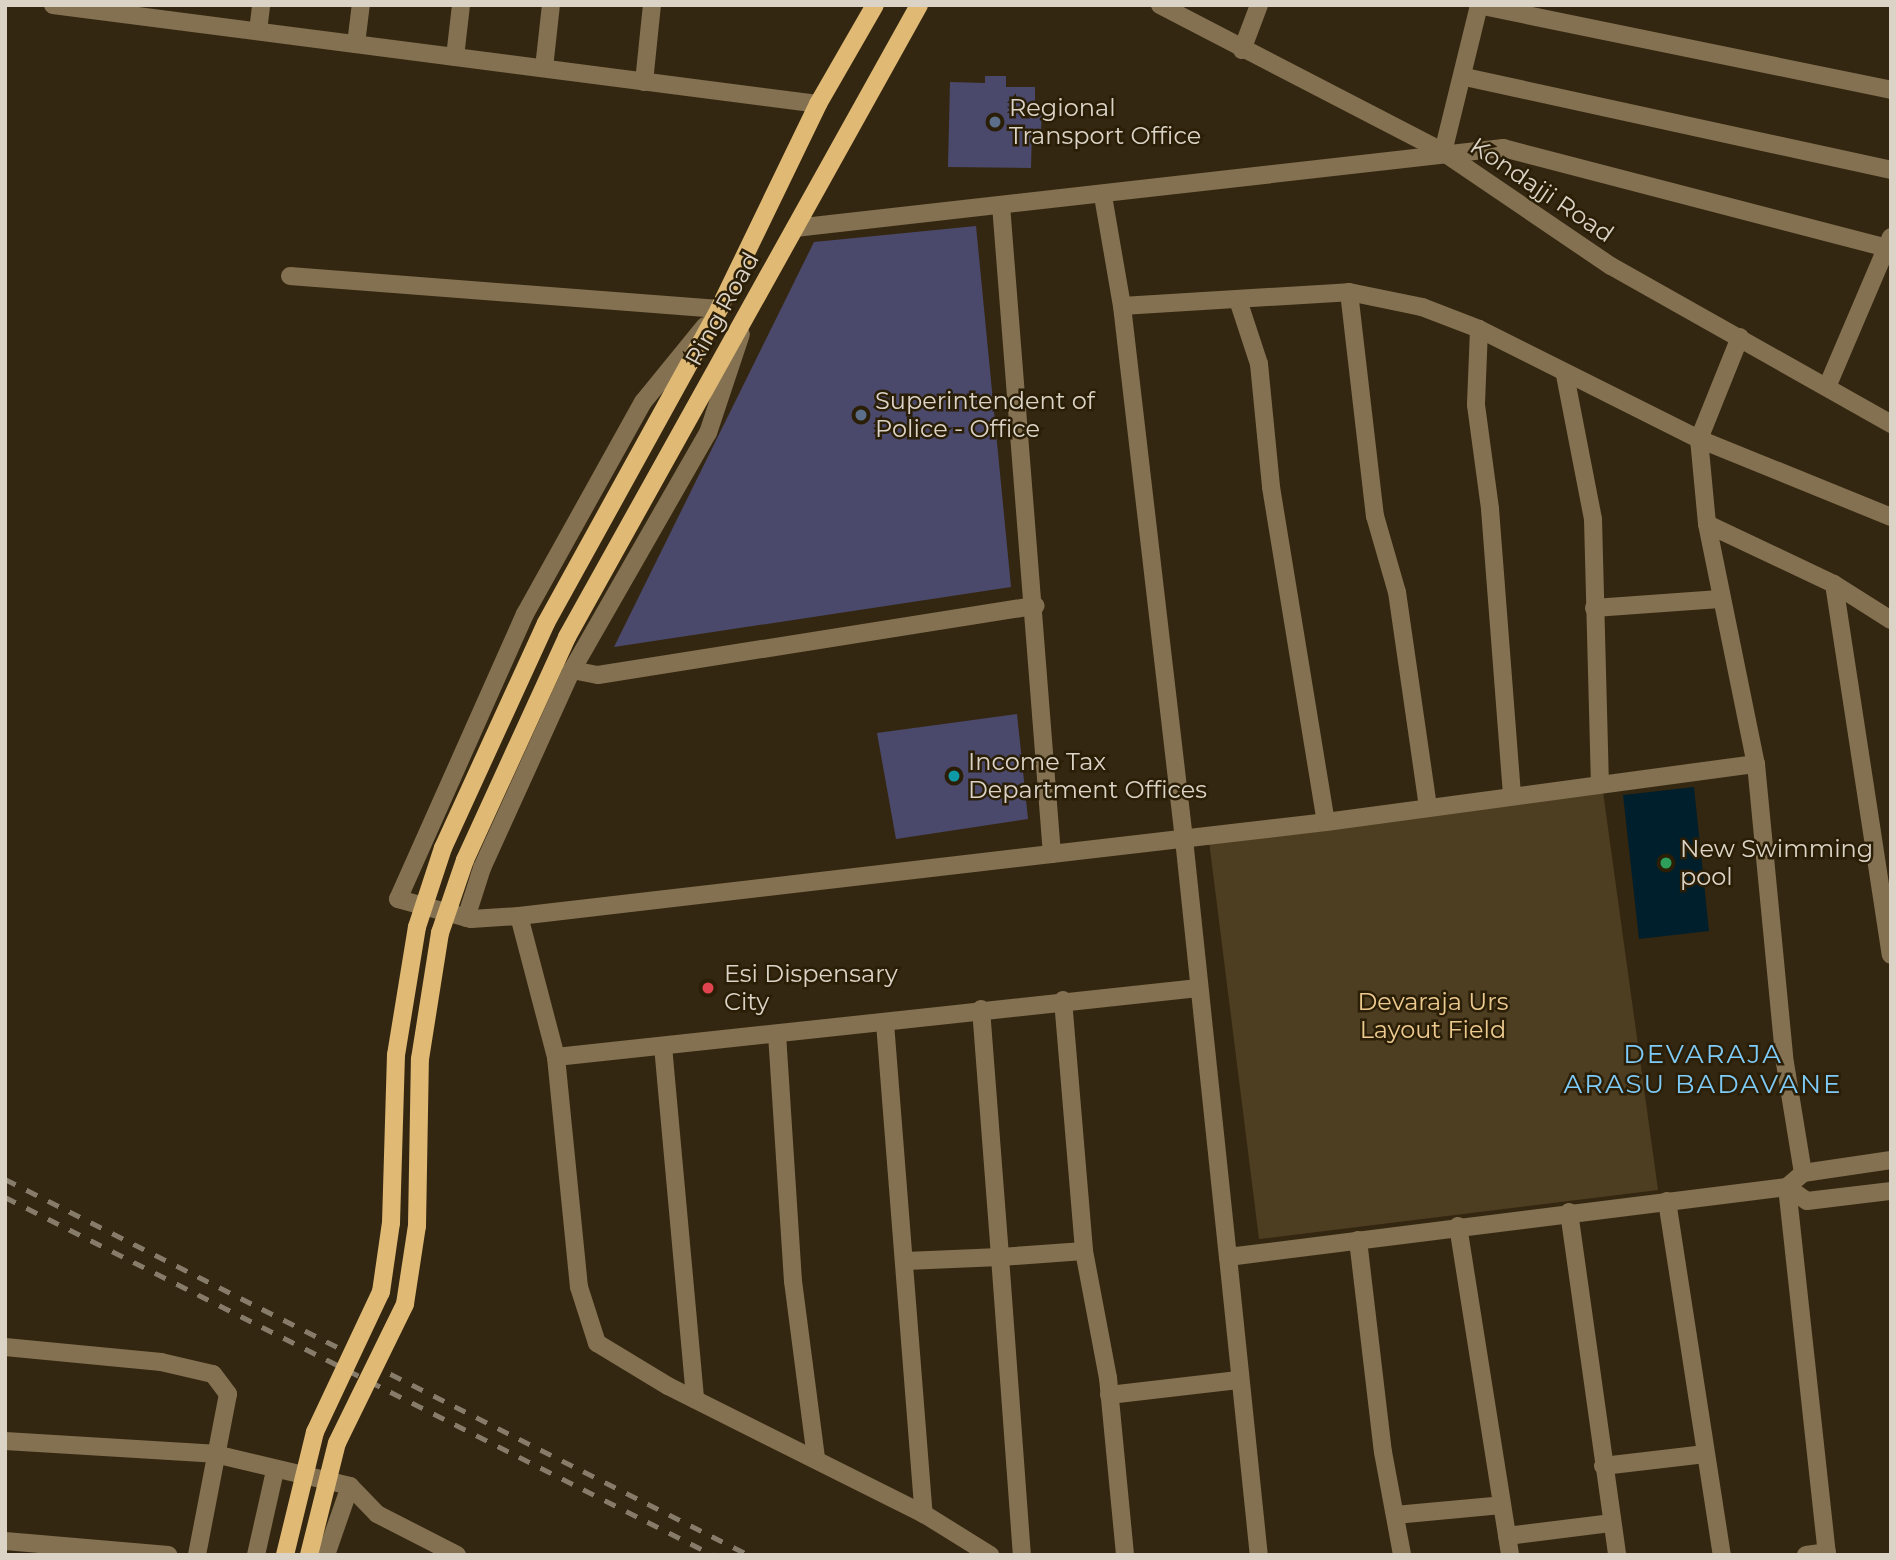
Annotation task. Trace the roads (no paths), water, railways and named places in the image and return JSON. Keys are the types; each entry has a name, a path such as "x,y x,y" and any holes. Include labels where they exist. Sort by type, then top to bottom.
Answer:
{"main road":[{"path":"285,1555 315,1432 381,1292 391,1223 397,1055 416,927 443,848 546,623 719,309 818,104 875,5"},
{"name":"Ring Road","path":"309,1555 337,1443 405,1304 417,1226 420,1059 440,933 465,860 567,637 919,5"}],"street":[{"path":"53,5 160,12 258,31 818,104"},
{"path":"258,31 261,5"},
{"path":"356,44 361,5"},
{"path":"455,57 461,5"},
{"path":"544,68 551,5"},
{"path":"644,82 652,5"},
{"name":"Kondajji Road","path":"1160,5 1242,51 1443,152 1611,266 1891,424"},
{"path":"1242,51 1259,5"},
{"path":"1443,152 1465,77 1478,5 1891,90"},
{"path":"1465,77 1891,170"},
{"path":"795,228 1103,196 1443,152 1503,148 1890,245 1828,387"},
{"path":"1103,196 1122,306 1184,839 1228,1257 1238,1380 1259,1555"},
{"path":"1001,205 1036,606 1052,854"},
{"path":"290,276 719,309"},
{"path":"1122,306 1349,292 1422,307 1479,329 1565,375 1699,439 1891,517"},
{"path":"1349,292 1376,516 1397,592 1427,807"},
{"path":"1238,300 1259,364 1271,487 1326,822"},
{"path":"719,309 643,402 526,614 398,899 466,918 519,916 1326,822 1756,764"},
{"path":"466,918 482,867 572,670 708,433 747,314"},
{"path":"1479,329 1476,404 1490,509 1512,796"},
{"path":"1740,337 1699,439 1707,524 1720,599 1756,764 1784,1057 1803,1173"},
{"path":"1565,375 1593,519 1600,783"},
{"path":"1707,524 1834,584 1891,620"},
{"path":"1834,584 1891,955"},
{"path":"1594,607 1720,599"},
{"path":"572,670 598,675 1036,606"},
{"path":"519,916 556,1057 579,1287 597,1343 695,1400 924,1514 990,1555"},
{"path":"556,1057 884,1023 1063,1000 1198,988"},
{"path":"1063,1000 1084,1251 1109,1395 1125,1555"},
{"path":"981,1009 1022,1555"},
{"path":"884,1023 906,1261 924,1514"},
{"path":"777,1034 793,1281 816,1459"},
{"path":"663,1045 695,1400"},
{"path":"1228,1257 1458,1226 1787,1187 1803,1173 1891,1160"},
{"path":"1787,1187 1807,1201 1891,1191"},
{"path":"1787,1187 1827,1554 1806,1555"},
{"path":"1667,1201 1722,1555"},
{"path":"1570,1212 1617,1555"},
{"path":"1458,1226 1510,1555"},
{"path":"1358,1240 1364,1312 1402,1555"},
{"path":"906,1261 1084,1251"},
{"path":"5,1347 161,1362 213,1374 228,1394 197,1555"},
{"path":"1109,1395 1238,1380"},
{"path":"5,1441 215,1454 275,1471 350,1486 377,1514 457,1555"},
{"path":"1603,1466 1705,1454"},
{"path":"256,1555 275,1471"},
{"path":"326,1555 350,1486"},
{"path":"1395,1515 1502,1505"},
{"path":"1507,1536 1612,1523"},
{"path":"5,1541 168,1555"}],"water":[{"name":"New Swimming pool","path":"1694,787 1709,931 1639,939 1623,795"}],"railway":[{"path":"5,1179 749,1555"},
{"path":"5,1197 713,1555"}],"place":[{"name":"Regional Transport Office","path":"995,122"},
{"name":"Superintendent of Police - Office","path":"861,415"},
{"name":"Income Tax Department Offices","path":"954,776"},
{"name":"New Swimming pool","path":"1666,863"},
{"name":"Esi Dispensary City","path":"708,988"}],"district":[{"name":"DEVARAJA ARASU BADAVANE","path":"1703,1070"}],"park label":[{"name":"Devaraja Urs Layout Field","path":"1433,1016"}]}
